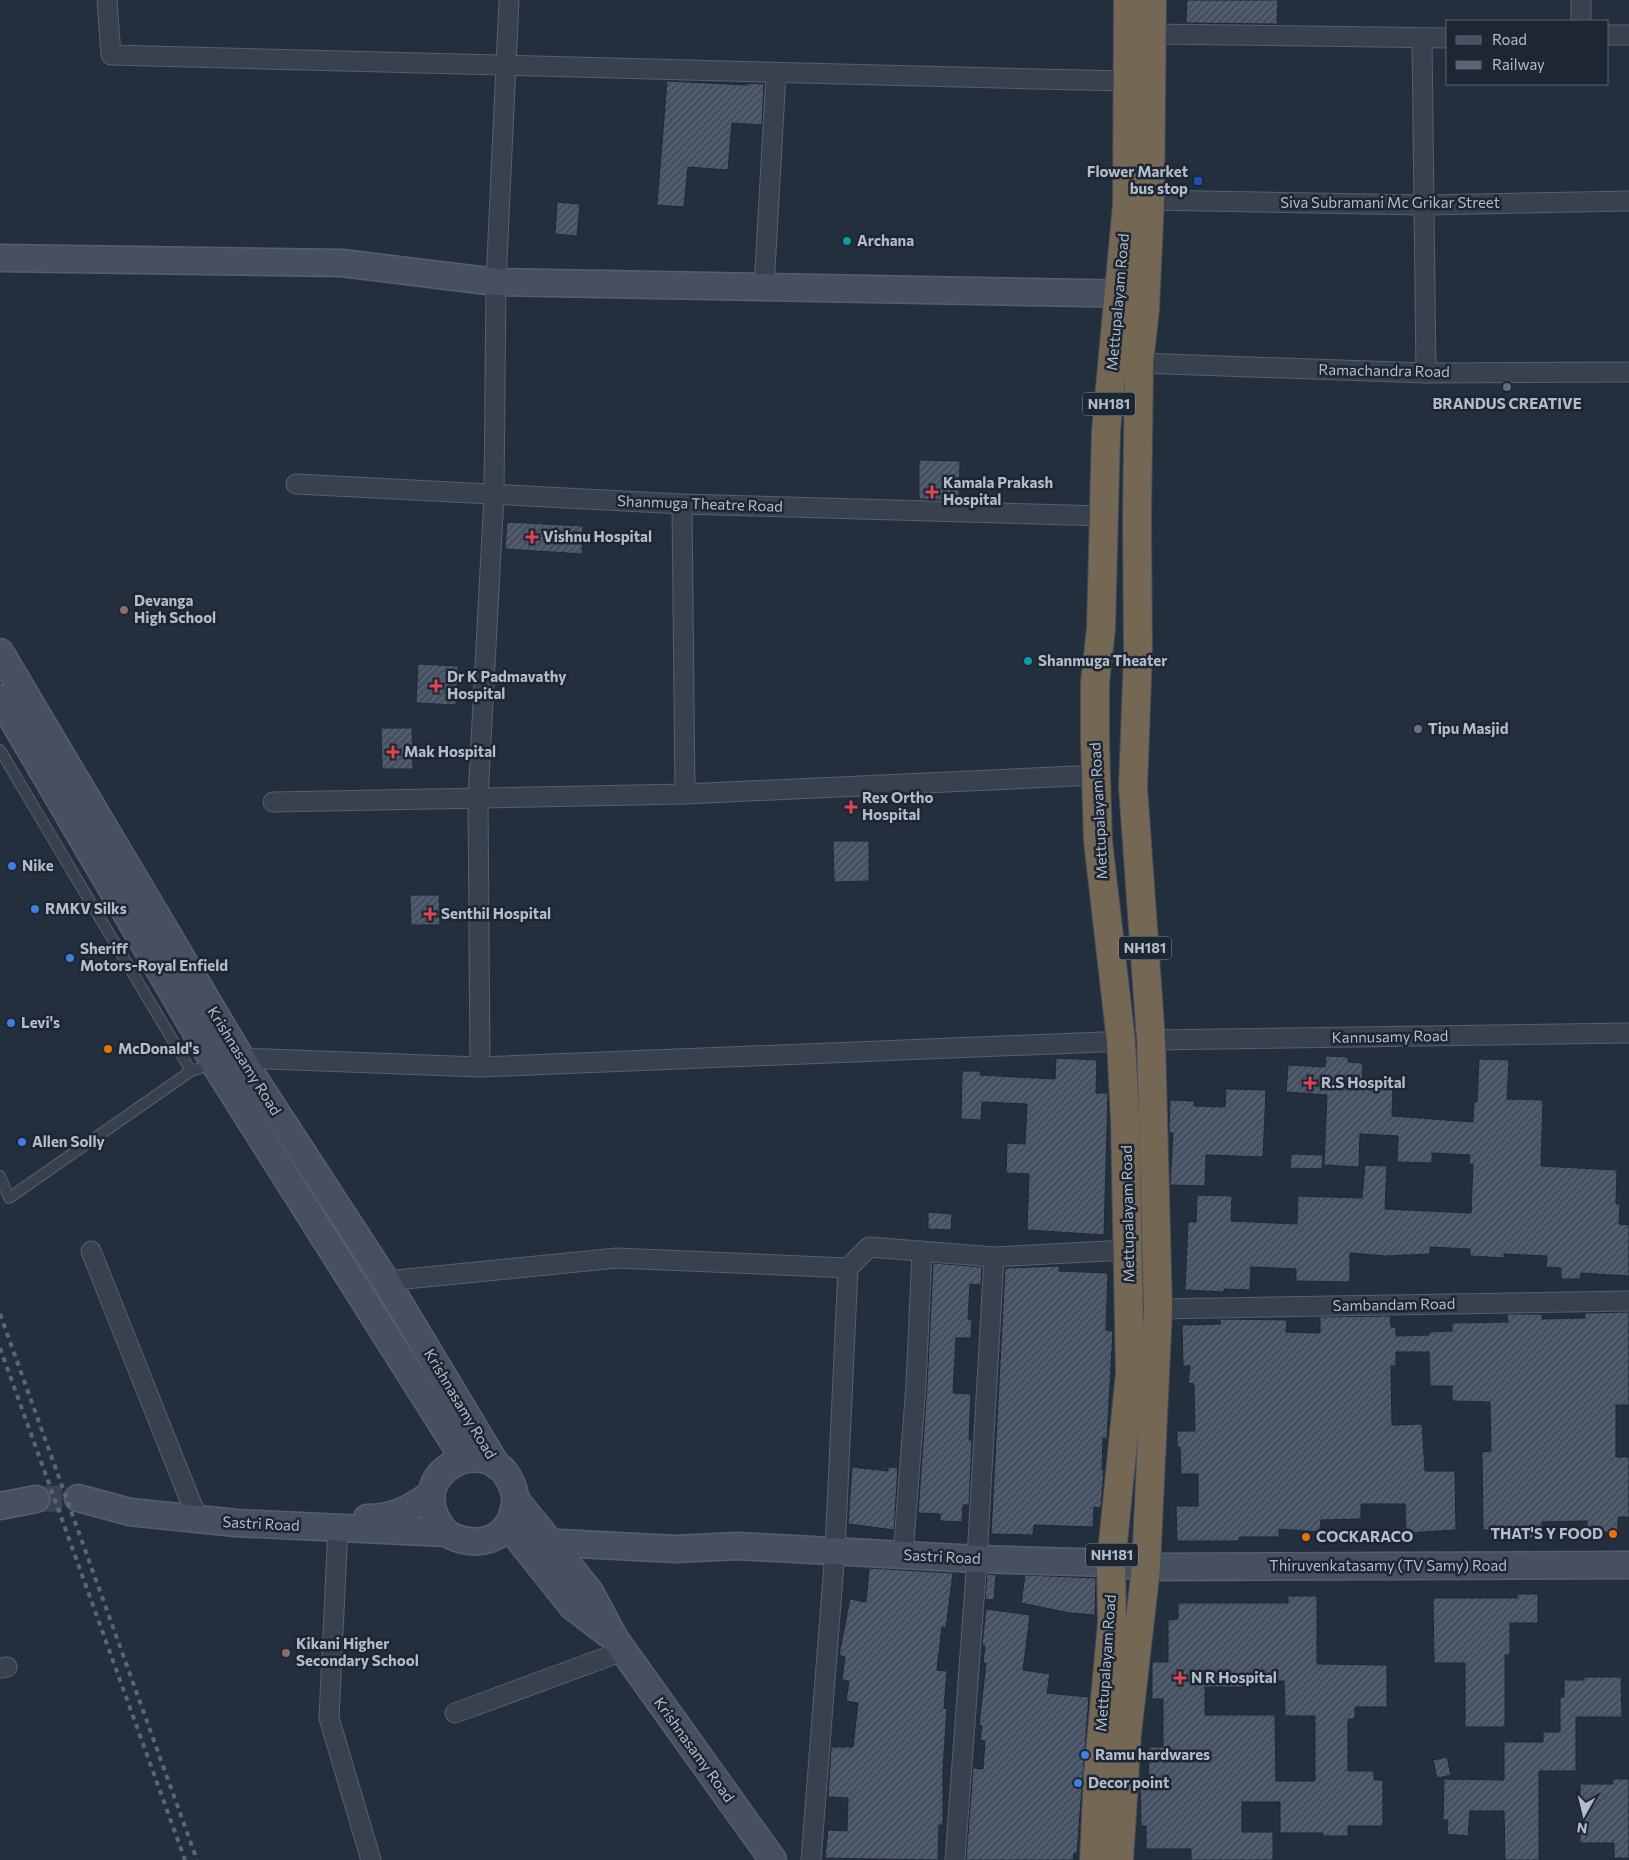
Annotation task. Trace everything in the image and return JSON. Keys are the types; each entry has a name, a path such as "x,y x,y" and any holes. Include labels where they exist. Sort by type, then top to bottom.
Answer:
{"highway":[{"name":"Mettupalayam Road","path":"1119,1860 1127,1734 1146,1567 1158,1309 1151,1040 1134,787 1138,654 1139,363 1132,294 1128,204 1128,0"},
{"name":"Mettupalayam Road","path":"1094,1860 1098,1774 1112,1623 1111,1563 1130,1373 1125,1119 1121,1041 1098,841 1095,682 1101,629 1106,431 1150,200 1152,0"}],"main road":[{"path":"0,258 342,264 496,282 1132,294"},
{"name":"Krishnasamy Road","path":"0,652 241,1058 386,1281 497,1466 507,1475 513,1486 516,1500 529,1533 572,1606 619,1645 768,1859"},
{"path":"0,698 203,1067 464,1459"},
{"path":"497,1466 475,1458 464,1459 452,1464 442,1472 435,1482 431,1494 431,1508 436,1522 446,1533 458,1540 478,1542 498,1535 529,1533"},
{"name":"Sastri Road","path":"431,1494 409,1510 385,1518 237,1515 135,1502 84,1487 74,1493 130,1512 236,1523 446,1533"},
{"path":"0,1498 33,1495 0,1506"},
{"name":"Sastri Road","path":"529,1533 701,1539 738,1546 977,1559 1111,1563 1146,1567"},
{"name":"Thiruvenkatasamy (TV Samy) Road","path":"1146,1567 1629,1565"}],"street":[{"path":"107,0 111,55 505,64 776,74 1127,81"},
{"path":"480,1067 478,798 494,495 496,282 509,0"},
{"path":"1582,0 1582,20"},
{"path":"1152,34 1446,38"},
{"path":"1609,36 1629,35"},
{"path":"1422,38 1426,205 1426,373"},
{"path":"764,288 776,74"},
{"name":"Siva Subramani Mc Grikar Street","path":"1150,200 1426,205 1629,201"},
{"name":"Ramachandra Road","path":"1139,363 1426,373 1629,372"},
{"name":"Shanmuga Theatre Road","path":"296,484 682,504 1104,516"},
{"path":"682,504 685,794"},
{"path":"274,802 685,794 1097,775"},
{"name":"Kannusamy Road","path":"241,1058 480,1067 1151,1040 1629,1033"},
{"path":"811,1860 835,1551 848,1268 869,1247 994,1257 1128,1250"},
{"path":"91,1250 194,1510"},
{"path":"902,1555 916,1384 922,1251"},
{"path":"955,1860 977,1559 994,1257"},
{"path":"386,1281 617,1258 848,1268"},
{"name":"Sambandam Road","path":"1158,1309 1629,1301"},
{"path":"338,1528 329,1718 371,1860"},
{"path":"455,1713 619,1645"}],"lane":[{"path":"0,750 203,1067 9,1198 0,1176"}],"building":[{"path":"1187,0 1278,0 1277,24 1186,23"},
{"path":"667,81 764,84 762,125 732,123 728,170 688,167 684,207 657,205"},
{"path":"557,202 580,204 577,236 555,234"},
{"path":"919,460 960,461 959,501 919,499"},
{"path":"507,522 583,526 582,554 505,549"},
{"path":"418,664 458,666 456,705 416,703"},
{"path":"381,728 412,728 413,769 382,769"},
{"path":"833,841 869,841 869,881 834,882"},
{"path":"410,895 439,895 440,925 411,925"},
{"path":"1326,1056 1348,1057 1348,1062 1363,1063 1362,1082 1393,1084 1392,1116 1473,1122 1474,1102 1477,1102 1479,1059 1509,1060 1507,1099 1543,1100 1541,1166 1617,1170 1616,1204 1620,1204 1619,1224 1629,1225 1629,1276 1581,1273 1580,1279 1561,1279 1561,1268 1546,1267 1547,1256 1504,1254 1504,1258 1470,1256 1470,1249 1430,1247 1430,1254 1386,1256 1350,1253 1350,1282 1296,1281 1296,1269 1251,1267 1250,1290 1224,1289 1224,1292 1185,1290 1188,1222 1196,1222 1197,1195 1232,1196 1231,1221 1297,1224 1298,1196 1362,1198 1365,1165 1387,1166 1385,1209 1471,1213 1473,1164 1469,1164 1470,1155 1432,1153 1432,1163 1397,1162 1398,1136 1360,1134 1359,1167 1324,1165 1327,1095 1286,1092 1288,1065 1325,1067"},
{"path":"1056,1058 1097,1060 1096,1093 1108,1093 1104,1235 1027,1230 1029,1174 1006,1173 1007,1143 1025,1144 1027,1104 982,1102 981,1120 961,1119 962,1071 981,1071 980,1075 1055,1079"},
{"path":"1226,1089 1266,1090 1263,1157 1206,1155 1205,1186 1170,1185 1173,1133 1169,1132 1170,1100 1194,1101 1194,1106 1225,1107"},
{"path":"1291,1154 1323,1155 1322,1169 1290,1168"},
{"path":"928,1212 952,1214 951,1230 928,1229"},
{"path":"933,1263 982,1267 981,1285 970,1284 968,1319 972,1320 971,1338 956,1338 953,1393 971,1394 969,1440 972,1440 969,1505 963,1505 962,1522 940,1521 940,1514 918,1513"},
{"path":"1059,1266 1059,1271 1108,1273 1106,1330 1113,1331 1107,1438 1103,1438 1102,1470 1104,1470 1101,1508 1094,1507 1093,1527 1034,1525 1033,1535 991,1534 1005,1268"},
{"path":"1629,1312 1629,1405 1616,1405 1616,1457 1629,1457 1629,1517 1618,1517 1618,1532 1587,1533 1587,1521 1542,1522 1542,1538 1516,1538 1516,1529 1483,1530 1482,1452 1491,1451 1490,1402 1452,1401 1452,1386 1430,1386 1429,1352 1396,1352 1396,1366 1391,1366 1392,1425 1422,1424 1425,1471 1455,1471 1456,1530 1406,1533 1405,1504 1361,1504 1361,1519 1321,1520 1320,1532 1279,1529 1279,1537 1239,1537 1239,1541 1177,1541 1176,1506 1198,1506 1198,1474 1181,1474 1180,1447 1177,1447 1177,1431 1195,1431 1194,1384 1188,1383 1190,1366 1183,1366 1182,1325 1220,1324 1221,1319 1287,1320 1286,1332 1320,1333 1320,1317 1390,1316 1391,1327 1396,1327 1396,1336 1429,1335 1429,1332 1452,1331 1452,1323 1508,1322 1507,1314 1542,1314 1542,1319 1585,1318 1585,1313"},
{"path":"852,1467 888,1471 888,1467 898,1468 894,1530 848,1524"},
{"path":"869,1568 953,1573 946,1628 942,1627 937,1670 947,1671 944,1708 947,1709 943,1768 943,1825 939,1825 938,1860 825,1858 828,1830 847,1831 848,1798 828,1797 831,1747 853,1747 858,1703 846,1701 849,1681 842,1680 845,1657 839,1655 850,1599 866,1602"},
{"path":"987,1574 996,1575 994,1600 985,1599"},
{"path":"1025,1575 1096,1578 1095,1615 1070,1613 1021,1603"},
{"path":"1517,1594 1538,1594 1538,1623 1510,1623 1510,1655 1505,1655 1505,1727 1465,1727 1465,1663 1434,1663 1433,1598 1517,1598"},
{"path":"1288,1596 1317,1596 1317,1664 1387,1665 1387,1707 1355,1707 1355,1719 1348,1719 1348,1771 1374,1771 1374,1780 1383,1780 1383,1826 1348,1826 1348,1836 1323,1836 1323,1833 1280,1833 1280,1802 1242,1802 1242,1832 1273,1832 1273,1860 1191,1860 1191,1849 1146,1849 1146,1826 1141,1826 1140,1782 1148,1782 1149,1747 1163,1747 1163,1699 1152,1699 1152,1662 1168,1662 1168,1620 1178,1619 1178,1603 1288,1603","holes":["1252,1681 1284,1681 1285,1716 1315,1716 1315,1781 1276,1781 1275,1715 1205,1715 1205,1687 1252,1687"]},
{"path":"986,1609 1030,1615 1023,1670 1050,1674 1047,1693 1089,1697 1077,1853 1074,1853 1073,1860 966,1860 973,1768 983,1769 985,1741 980,1740 982,1726 979,1725 986,1663 983,1663 985,1646 982,1645"},
{"path":"1584,1677 1621,1677 1622,1717 1576,1717 1576,1771 1539,1771 1539,1860 1505,1860 1504,1811 1470,1811 1468,1836 1447,1834 1448,1820 1443,1820 1444,1779 1504,1780 1504,1742 1543,1742 1543,1732 1560,1732 1560,1697 1564,1697 1564,1680 1584,1680"},
{"path":"1447,1757 1451,1775 1437,1778 1433,1760"},
{"path":"1613,1779 1629,1779 1629,1858 1614,1858 1614,1843 1580,1843 1580,1784 1613,1784"}],"tunnel":[{"path":"36,1499 78,1498"}],"railway":[{"path":"0,1314 197,1860"},
{"path":"0,1348 185,1860"}],"place":[{"name":"Flower Market bus stop","path":"1198,181"},
{"name":"Archana","path":"847,241"},
{"name":"BRANDUS CREATIVE","path":"1507,387"},
{"name":"Kamala Prakash Hospital","path":"932,492"},
{"name":"Vishnu Hospital","path":"532,537"},
{"name":"Devanga High School","path":"124,610"},
{"name":"Shanmuga Theater","path":"1028,661"},
{"name":"Dr K Padmavathy Hospital","path":"436,686"},
{"name":"Tipu Masjid","path":"1418,729"},
{"name":"Mak Hospital","path":"393,752"},
{"name":"Rex Ortho Hospital","path":"851,807"},
{"name":"Nike","path":"12,866"},
{"name":"RMKV Silks","path":"35,909"},
{"name":"Senthil Hospital","path":"430,914"},
{"name":"Sheriff Motors-Royal Enfield","path":"70,958"},
{"name":"Levi's","path":"11,1023"},
{"name":"McDonald's","path":"108,1049"},
{"name":"R.S Hospital","path":"1310,1083"},
{"name":"Allen Solly","path":"22,1142"},
{"name":"THAT'S Y FOOD","path":"1613,1534"},
{"name":"COCKARACO","path":"1306,1537"},
{"name":"Kikani Higher Secondary School","path":"286,1653"},
{"name":"N R Hospital","path":"1180,1678"},
{"name":"Ramu hardwares","path":"1085,1755"},
{"name":"Decor point","path":"1078,1783"}]}
